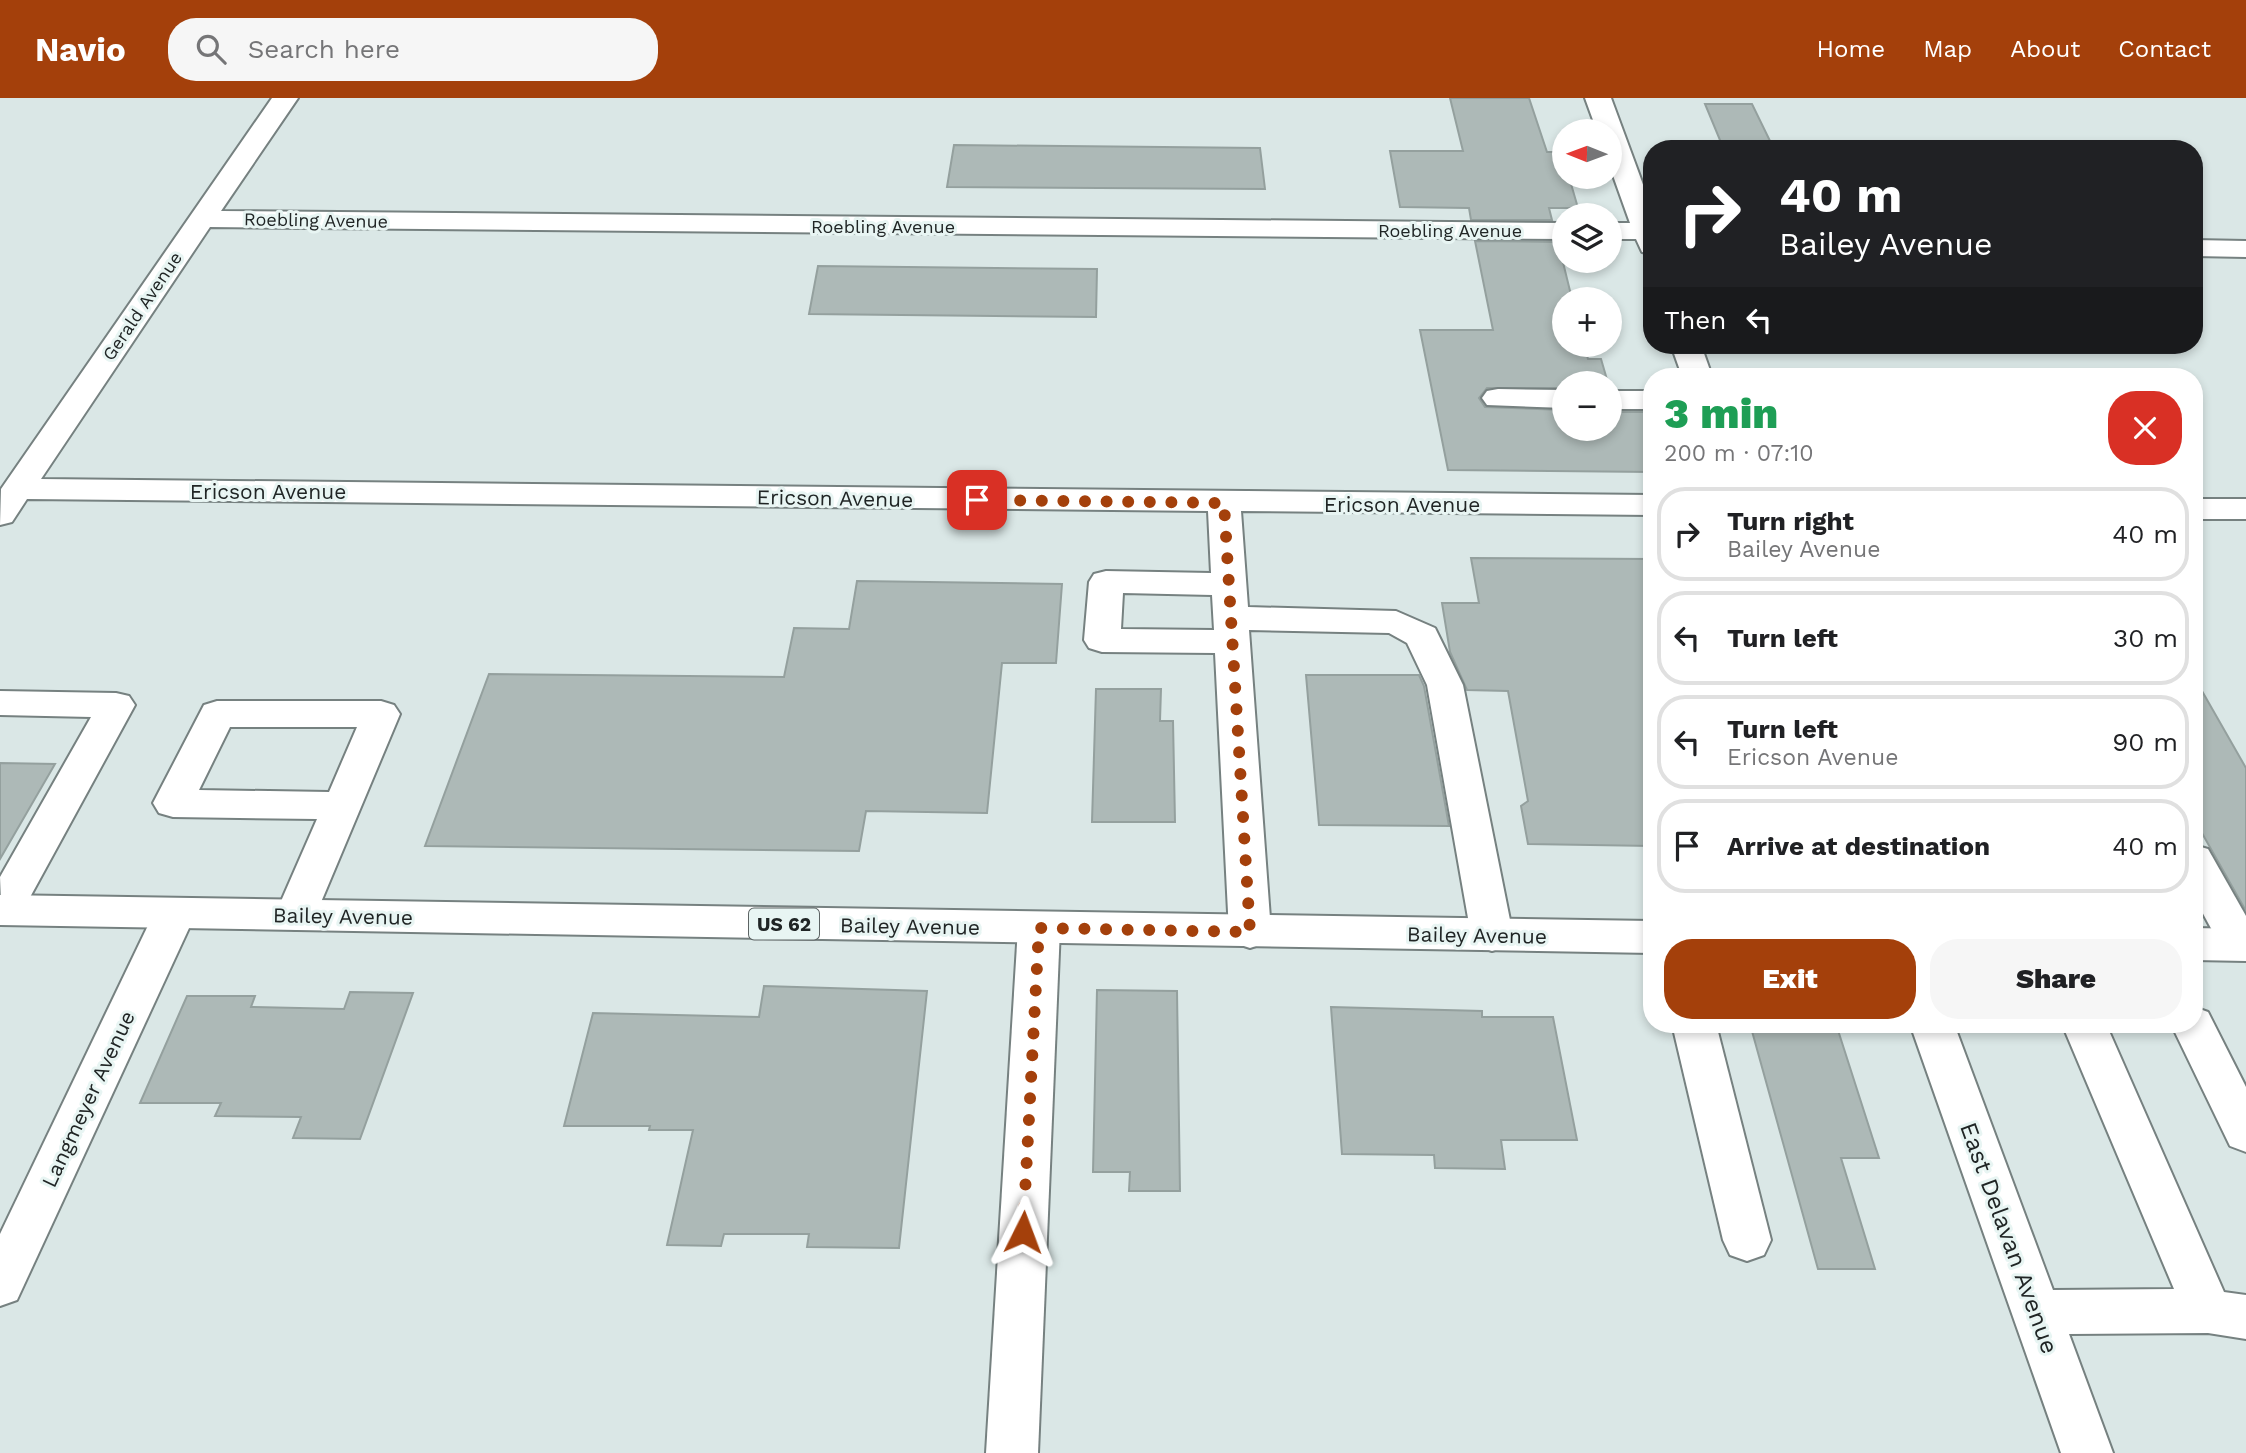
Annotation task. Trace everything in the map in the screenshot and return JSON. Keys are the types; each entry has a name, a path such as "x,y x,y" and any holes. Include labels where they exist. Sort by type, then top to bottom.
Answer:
{"street":[{"name":"Gerald Avenue","path":"9,502 285,98"},
{"path":"1598,98 1643,221"},
{"name":"Roebling Avenue","path":"202,219 1552,231"},
{"path":"1622,234 1643,238"},
{"path":"2203,248 2246,249"},
{"path":"1498,398 1552,399"},
{"path":"1622,400 1643,400"},
{"name":"Ericson Avenue","path":"9,502 1643,505"},
{"path":"1224,503 1250,932"},
{"path":"2203,509 2246,509"},
{"path":"1231,615 1102,640 1106,582 1231,615 1396,622 1422,636 1445,685 1492,935"},
{"path":"0,704 116,705 1,911"},
{"path":"296,915 343,806 381,715 217,714 173,803 343,806"},
{"path":"2203,875 2243,945"},
{"name":"Bailey Avenue","path":"1,911 1643,937"},
{"name":"Langmeyer Avenue","path":"0,1285 175,913"},
{"path":"1012,1453 1039,928"},
{"path":"2203,944 2243,945"},
{"path":"1696,1033 1747,1240"},
{"name":"East Delavan Avenue","path":"1935,1033 2087,1453"},
{"path":"2036,1312 2227,1314 2088,1033"},
{"path":"2197,1033 2246,1133"}],"building":[{"path":"1450,98 1529,98 1547,152 1552,152 1552,189 1572,189 1577,203 1552,203 1552,208 1549,208 1552,220 1471,220 1469,208 1400,207 1390,151 1463,151"},
{"path":"1705,104 1752,104 1770,140 1720,140"},
{"path":"954,145 1260,148 1265,189 947,187"},
{"path":"1475,241 1552,242 1552,273 1566,273 1569,287 1552,287 1552,357 1601,359 1604,371 1552,371 1552,388 1487,388 1479,398 1485,407 1552,410 1552,441 1622,441 1622,412 1643,412 1643,472 1448,470 1420,330 1493,330"},
{"path":"818,266 1097,269 1096,317 809,314"},
{"path":"1471,558 1643,559 1643,846 1528,844 1521,806 1528,801 1508,691 1467,690 1450,652 1442,603 1479,603"},
{"path":"857,581 1062,584 1056,663 1002,663 987,813 866,811 859,851 425,846 489,674 784,677 794,628 849,629"},
{"path":"1306,675 1419,675 1424,686 1449,826 1319,825"},
{"path":"1096,689 1161,689 1160,721 1173,721 1175,822 1092,822"},
{"path":"2203,693 2246,768 2246,911 2203,835"},
{"path":"0,763 55,764 0,859"},
{"path":"764,986 927,991 899,1248 807,1247 809,1234 724,1234 721,1246 667,1245 693,1130 649,1130 650,1126 564,1126 593,1013 759,1017"},
{"path":"1097,990 1177,991 1180,1191 1129,1191 1130,1172 1093,1172"},
{"path":"350,992 413,993 360,1139 293,1138 301,1117 215,1116 221,1103 140,1103 187,996 255,996 251,1007 344,1009"},
{"path":"1331,1007 1482,1011 1482,1017 1553,1017 1577,1140 1501,1140 1505,1169 1435,1168 1434,1155 1342,1154"},
{"path":"1752,1033 1839,1033 1879,1158 1841,1158 1875,1269 1818,1269"}],"route":[{"path":"977,500 1224,503 1233,642 1250,932 1039,928 1023,1232"}]}
